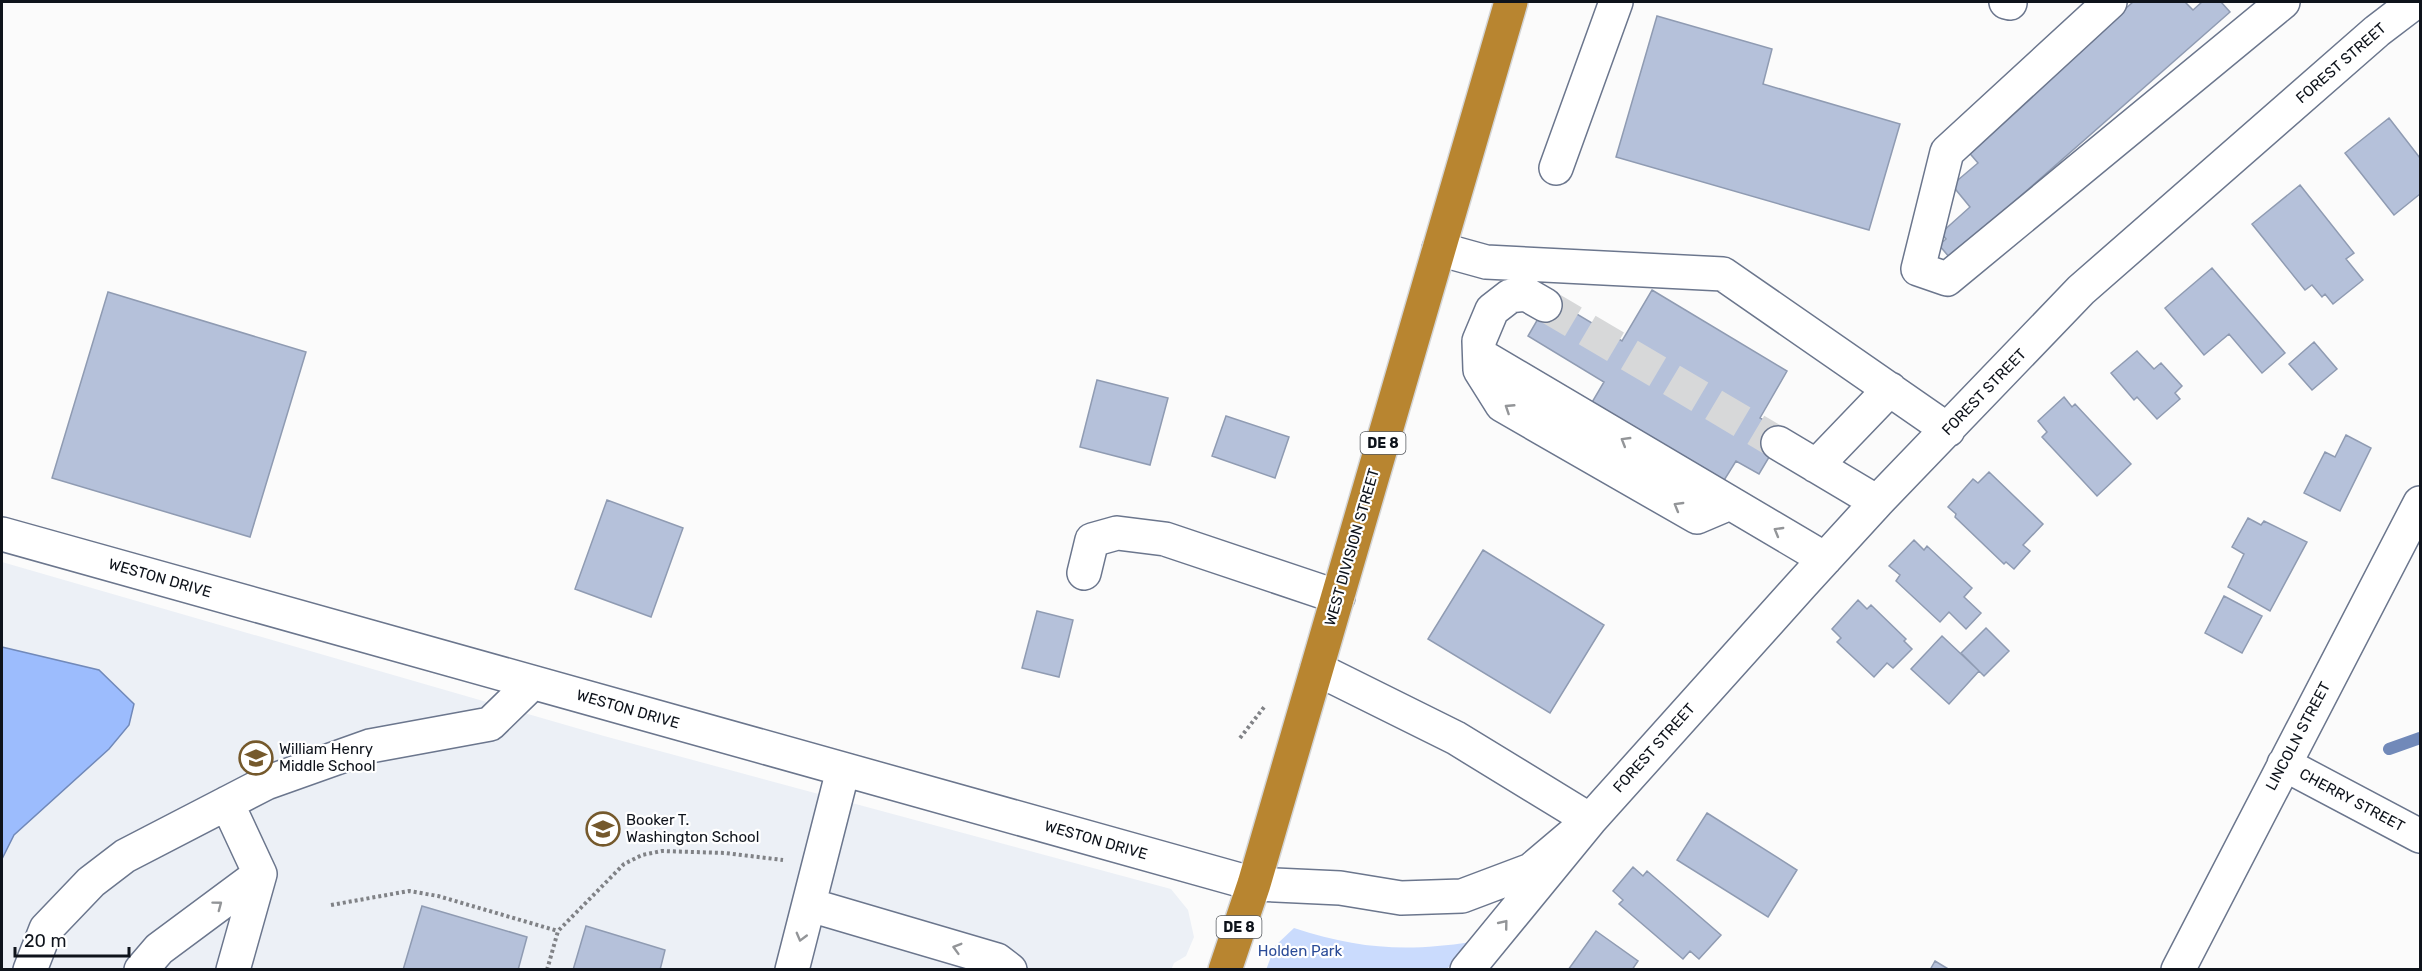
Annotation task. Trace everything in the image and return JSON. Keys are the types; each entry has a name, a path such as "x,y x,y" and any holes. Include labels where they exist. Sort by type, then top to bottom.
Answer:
{"highway":[{"name":"WEST DIVISION STREET","path":"1254,884 1511,2"},
{"name":"DE 8","path":"1225,969 1254,884"}],"street":[{"path":"1556,168 1616,2"},
{"path":"2110,2 1947,153 1918,269 1947,279 2283,2"},
{"name":"FOREST STREET","path":"1467,969 1590,820 1877,502 2081,291 2377,31 2415,2"},
{"path":"1439,249 1486,262 1723,274 1948,430"},
{"path":"1545,305 1526,294 1510,296 1492,310 1479,341 1480,370 1502,405 1697,517 1730,503 1826,559"},
{"path":"1816,466 1890,389"},
{"path":"1778,443 1877,502"},
{"name":"LINCOLN STREET","path":"2178,969 2421,503"},
{"path":"1084,573 1092,540 1117,532 1165,539 1338,597"},
{"name":"WESTON DRIVE","path":"2,534 1254,884"},
{"path":"1317,669 1456,738 1590,820"},
{"path":"30,969 46,929 91,882 125,856 266,783 370,746 490,724 532,683"},
{"name":"CHERRY STREET","path":"2284,764 2421,836"},
{"path":"792,969 843,770"},
{"path":"227,803 260,874 233,969"},
{"name":"FOREST STREET","path":"1254,884 1340,888 1401,898 1462,896 1532,870 1590,820"},
{"path":"141,969 159,949 260,874"},
{"path":"810,905 997,960 1010,969"}],"path":[{"path":"546,969 558,931 624,864 642,855 662,851 724,853 787,860"},
{"path":"331,905 409,891 438,896 558,931"}],"shaded area":[{"name":"Booker T. Washington School","path":"2,562 604,736 1171,889 1188,910 1194,937 1186,956 1174,963 1171,970 2,969"}],"green space":[{"name":"Holden Park","path":"1294,928 1340,940 1382,947 1425,947 1471,942 1447,969 1266,970 1275,946"}],"water":[{"path":"2,647 99,670 134,704 129,725 109,749 14,835 2,859"}],"building":[{"path":"2133,2 2185,2 2193,10 2202,2 2221,2 2230,12 1950,258 1939,245 1946,239 1941,233 1970,207 1952,185 1978,163 1966,149"},
{"path":"1657,16 1772,49 1763,84 1900,124 1869,230 1616,157"},
{"path":"2389,118 2420,158 2420,194 2394,215 2345,153"},
{"path":"2300,185 2354,253 2346,259 2363,280 2333,304 2325,294 2322,297 2312,285 2305,290 2252,224"},
{"path":"2212,268 2285,353 2262,373 2229,334 2204,355 2165,308"},
{"path":"1652,290 1787,371 1760,418 1784,432 1759,474 1736,461 1723,482 1591,404 1604,382 1528,336 1550,298 1622,341"},
{"path":"108,292 306,352 250,537 52,478"},
{"path":"2314,342 2337,369 2312,390 2289,364"},
{"path":"2137,351 2154,369 2161,363 2182,386 2175,393 2180,399 2157,419 2137,397 2134,400 2111,373"},
{"path":"1097,380 1168,398 1150,465 1080,447"},
{"path":"2064,397 2072,407 2075,404 2131,464 2097,496 2042,437 2047,432 2038,421"},
{"path":"1226,416 1289,437 1275,478 1212,456"},
{"path":"2346,435 2371,448 2340,511 2304,493 2325,452 2335,457"},
{"path":"1989,472 2043,524 2023,545 2030,551 2014,569 2006,562 2004,564 1955,517 1956,514 1948,507 1973,479 1978,483"},
{"path":"607,500 683,528 651,617 575,589"},
{"path":"2248,518 2261,525 2264,521 2307,542 2270,611 2228,587 2244,554 2232,547"},
{"path":"1914,540 1924,550 1927,546 1972,588 1964,597 1981,613 1966,629 1949,612 1940,622 1896,581 1900,575 1889,566"},
{"path":"1483,550 1604,625 1550,713 1428,639"},
{"path":"2224,596 2262,616 2242,653 2205,633"},
{"path":"1858,600 1867,609 1871,605 1906,639 1904,641 1912,649 1893,668 1887,663 1874,677 1837,642 1841,638 1832,629"},
{"path":"1037,611 1073,620 1059,677 1022,668"},
{"path":"1986,628 2009,651 1984,676 1961,653"},
{"path":"1942,636 1979,671 1949,704 1911,669"},
{"path":"1707,813 1797,870 1768,917 1677,860"},
{"path":"1633,867 1643,876 1647,871 1721,935 1699,959 1690,951 1683,959 1619,904 1623,900 1613,891"},
{"path":"422,906 527,937 518,970 403,970"},
{"path":"586,926 665,950 660,970 573,970"},
{"path":"1596,931 1638,961 1632,970 1568,970"},
{"path":"1935,961 1950,970 1930,970"}],"waterway":[{"path":"2389,749 2420,738"}],"tunnel":[{"path":"1545,305 1778,443"}],"place":[{"name":"William Henry Middle School","path":"256,758"},
{"name":"Booker T. Washington School","path":"603,829"}]}
